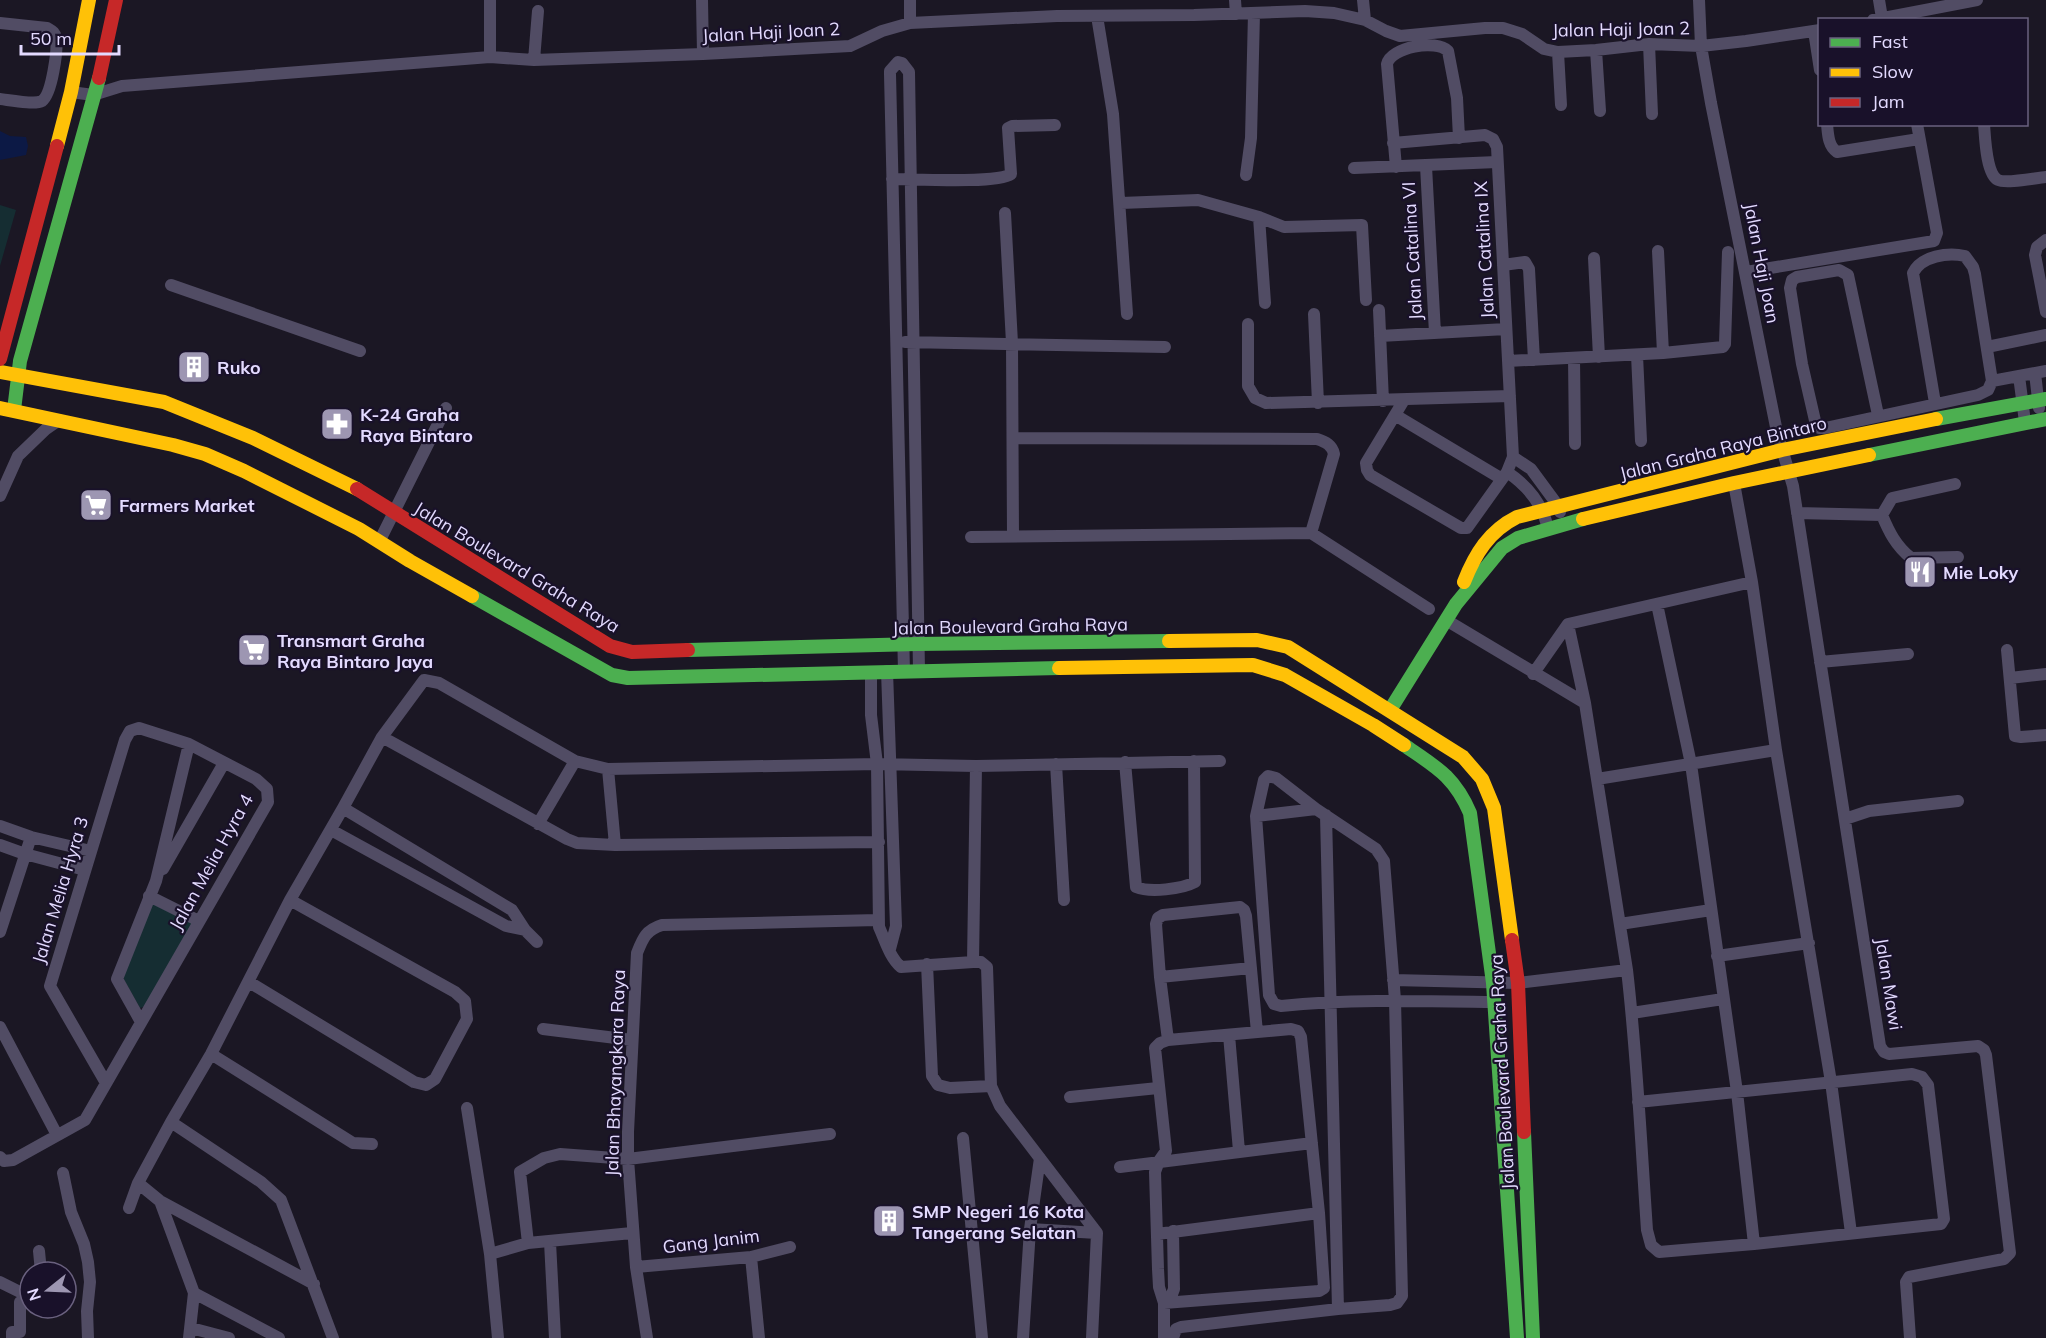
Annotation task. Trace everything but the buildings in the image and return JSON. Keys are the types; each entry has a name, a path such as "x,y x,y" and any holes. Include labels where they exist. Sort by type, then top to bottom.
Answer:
{"main road":[{"path":"0,359 71,92 89,0"},
{"path":"14,411 20,361 102,67 116,0"},
{"name":"Jalan Boulevard Graha Raya","path":"0,372 164,402 253,438 351,486 610,646 621,650 632,652 917,644 1257,640 1288,647 1390,710 1463,757 1482,779 1494,808 1518,982 1533,1338"},
{"name":"Jalan Graha Raya Bintaro","path":"1456,604 1467,573 1491,535 1502,525 1517,518 1782,450 2022,402 2042,400"},
{"name":"Jalan Boulevard Graha Raya","path":"0,408 205,454 359,529 612,675 627,678 919,670 1253,665 1285,675 1373,725 1452,781 1462,795 1470,813 1493,983 1517,1338"},
{"name":"Jalan Graha Raya Bintaro","path":"1390,710 1456,604 1502,548 1518,538 1563,524 1734,483 2043,419"}],"street":[{"path":"490,0 490,57"},
{"path":"702,0 703,54"},
{"path":"910,0 910,23"},
{"path":"1235,0 1236,14"},
{"path":"1363,0 1365,20"},
{"name":"Jalan Haji Joan","path":"1699,0 1701,46 1782,450 1792,486"},
{"path":"1877,18 1879,0"},
{"path":"1898,17 1953,2 1977,0"},
{"path":"534,60 538,11"},
{"path":"1246,176 1251,138 1254,13"},
{"name":"Jalan Haji Joan 2","path":"71,92 93,94 122,86 490,57 534,60 850,46 882,31 910,23 1058,16 1334,13 1365,20 1386,32 1400,36 1503,28 1522,34 1544,49 1558,52 1649,44 1701,46 1746,42 1817,30"},
{"path":"1097,16 1113,114 1127,314"},
{"path":"0,23 47,28 54,32 57,40 54,70 42,101 0,99"},
{"path":"1649,44 1652,114"},
{"path":"1393,143 1459,138 1457,98 1450,55 1441,46 1421,46 1399,51 1388,59 1393,143 1396,167"},
{"path":"1596,50 1600,111"},
{"path":"1558,52 1561,105"},
{"path":"904,671 890,71 898,62 902,63 909,72 919,670"},
{"path":"892,178 980,180 1006,177 1011,174 1008,128 1055,125"},
{"path":"1827,126 1830,144 1837,152 1919,139"},
{"path":"1746,272 1934,241 1937,233 1917,126"},
{"path":"1984,126 1986,149 1994,177 2007,181 2046,177"},
{"name":"Jalan Catalina IX","path":"1459,138 1485,135 1493,139 1497,147 1513,457"},
{"path":"1354,168 1497,162"},
{"name":"Jalan Catalina VI","path":"1426,166 1435,333"},
{"path":"1121,203 1198,200 1259,217 1284,227 1362,225 1366,300"},
{"path":"1005,213 1012,343 1013,536"},
{"path":"1259,217 1265,303"},
{"path":"2042,243 2035,255 2046,312"},
{"path":"1658,251 1663,353"},
{"path":"1508,361 1637,355 1723,346 1725,344 1728,252"},
{"path":"1878,415 1848,275 1839,270 1797,277 1792,280 1790,288 1802,364 1816,425 1819,428 1825,428 1983,393 1988,390 1992,381 1975,274 1965,256 1949,255 1932,258 1916,266 1913,280 1935,403"},
{"path":"1594,258 1599,357"},
{"path":"1503,265 1525,262 1529,269 1534,360"},
{"path":"171,285 360,351"},
{"path":"1379,310 1383,401"},
{"path":"1314,315 1318,403"},
{"path":"1248,324 1248,386 1255,398 1266,403 1510,396"},
{"path":"1380,336 1506,329"},
{"path":"1987,347 2046,335"},
{"path":"896,343 913,341 1165,347"},
{"path":"1637,355 1641,441"},
{"path":"1574,358 1575,444"},
{"path":"1992,381 2040,372 2043,419"},
{"path":"2019,376 2025,422"},
{"path":"1404,400 1366,463 1366,470 1370,475 1462,528 1467,527 1504,476 1513,457 1531,469 1559,507 1563,524"},
{"path":"379,542 446,408"},
{"path":"1395,415 1504,476 1522,482 1544,511 1548,528"},
{"path":"0,496 18,456 46,429 59,420"},
{"path":"1014,438 1317,439 1329,444 1334,454 1311,533"},
{"path":"1734,483 1752,582 1776,750 1831,1082 1851,1233"},
{"path":"1882,514 1892,498 1954,484"},
{"name":"Jalan Mawi","path":"1792,486 1880,1046 1884,1052 1889,1054 1978,1046 1984,1050 1986,1055 2010,1255 2004,1259 1909,1277 1906,1282 1910,1338"},
{"path":"1797,513 1882,514"},
{"path":"1882,514 1900,550 1911,558 1958,557"},
{"path":"971,537 1311,533 1429,609"},
{"path":"1533,674 1568,624 1752,582"},
{"path":"1657,604 1691,764 1737,1092 1754,1244"},
{"path":"1446,620 1585,703"},
{"path":"1568,624 1585,703 1627,970 1647,1230 1651,1245 1659,1252 1754,1244 1941,1224 1944,1219 1928,1085 1922,1077 1912,1074 1638,1102"},
{"path":"2007,650 2015,735 2021,737 2046,735"},
{"path":"1820,662 1908,654"},
{"path":"887,671 896,926 890,949"},
{"path":"871,672 871,715 877,764 879,927 892,958 901,967 972,962 981,962 987,967 991,1086 1000,1106 1097,1233 1092,1338"},
{"path":"2010,678 2046,674"},
{"path":"129,1208 138,1183 211,1054 290,900 344,808 382,737 424,680 439,683 575,761 609,769 877,764 976,766 1220,761"},
{"name":"Jalan Melia Hyra 4","path":"0,1158 4,1161 13,1160 85,1120 268,802 267,789 256,779 189,744 139,728 130,732"},
{"name":"Jalan Melia Hyra 3","path":"106,1083 50,986 125,740 130,732"},
{"path":"382,737 538,824 577,843 615,845 879,842"},
{"path":"156,881 189,744"},
{"path":"1597,780 1776,750"},
{"path":"538,824 575,761"},
{"path":"1125,762 1136,887 1143,890 1185,887 1195,882 1194,761"},
{"path":"141,1022 117,979 156,881 224,763"},
{"path":"1056,764 1064,900"},
{"path":"972,962 976,766"},
{"path":"609,769 615,845"},
{"path":"1173,1338 1176,1329 1181,1327 1393,1304 1398,1303 1402,1296 1395,1000 1384,861 1376,849 1276,778 1268,776 1264,780 1256,816 1269,994 1274,1004 1281,1006 1330,1001 1395,1000 1494,1002"},
{"path":"1845,819 1869,811 1958,801"},
{"path":"344,808 512,910 525,930 537,942"},
{"path":"1256,816 1321,812"},
{"path":"1321,812 1330,1001 1338,1309"},
{"path":"0,826 31,837 91,852"},
{"path":"331,830 506,926 525,930"},
{"path":"0,932 31,837"},
{"path":"0,845 85,870"},
{"path":"149,896 199,921"},
{"path":"249,981 414,1082 426,1084 435,1079 467,1018 465,1001 456,992 290,900"},
{"path":"1168,1040 1160,977 1156,924 1158,918 1163,915 1240,907 1246,916 1257,1032"},
{"path":"1620,924 1711,910"},
{"name":"Jalan Bhayangkara Raya","path":"647,1338 632,1233 627,1132 637,953 644,936 650,928 662,925 878,920"},
{"path":"1717,956 1809,943"},
{"path":"927,964 932,1076 938,1084 950,1088 991,1086"},
{"path":"1160,977 1251,968"},
{"path":"1393,980 1518,982 1627,970"},
{"path":"1632,1013 1723,999"},
{"path":"0,1027 57,1136"},
{"path":"543,1029 632,1040"},
{"path":"1164,1338 1166,1302 1159,1287 1155,1172 1166,1151 1155,1048 1168,1040 1291,1029 1298,1031 1301,1037 1312,1143 1324,1288 1319,1291 1166,1302"},
{"path":"1229,1035 1239,1151"},
{"path":"211,1054 353,1143 372,1144"},
{"path":"1070,1097 1158,1088"},
{"path":"467,1108 490,1254 498,1338"},
{"path":"171,1122 261,1182 281,1200 333,1338"},
{"path":"528,1243 520,1172 544,1158 560,1154 628,1159 830,1134"},
{"path":"963,1138 982,1338"},
{"path":"1120,1167 1312,1143"},
{"path":"1023,1338 1030,1229 1040,1158"},
{"path":"63,1173 71,1212 84,1244 88,1262 90,1282 87,1311 88,1338"},
{"path":"138,1183 160,1201 314,1284"},
{"path":"160,1201 194,1293 190,1333 229,1338"},
{"path":"1157,1234 1319,1213"},
{"path":"1030,1229 1097,1233"},
{"path":"1166,1302 1174,1289 1173,1231"},
{"path":"490,1254 528,1243 632,1233"},
{"path":"550,1242 555,1338"},
{"name":"Gang Janim","path":"636,1267 751,1257 790,1247"},
{"path":"39,1251 40,1260"},
{"path":"751,1257 759,1338"},
{"path":"1158,1269 1174,1268"},
{"path":"0,1282 18,1291"},
{"path":"194,1293 279,1338"},
{"path":"12,1338 12,1332 20,1332 20,1320"}],"green space":[{"path":"0,205 16,210 0,266"},
{"path":"151,903 194,921 146,1006 140,1008 123,978"}],"water":[{"path":"0,131 10,136 26,137 28,146 26,155 0,160"}],"traffic: fast":[{"path":"14,410 20,361 99,78"},
{"path":"1936,419 2046,399"},
{"path":"1869,455 2046,419"},
{"path":"1390,710 1456,604 1502,548 1518,538 1583,519"},
{"path":"472,596 612,675 628,678 1059,668"},
{"path":"688,650 1169,641"},
{"path":"1404,745 1435,766 1451,781 1470,813 1493,983 1517,1338"},
{"path":"1524,1132 1533,1338"}],"traffic: slow":[{"path":"57,146 71,92 89,0"},
{"path":"0,372 164,402 253,438 357,489"},
{"path":"0,408 205,454 359,529 472,596"},
{"path":"1464,582 1484,544 1498,529 1517,517 1782,450 1936,419"},
{"path":"1583,519 1734,483 1869,455"},
{"path":"1169,641 1257,640 1288,647 1463,757 1482,779 1494,808 1512,940"},
{"path":"1059,668 1253,665 1285,675 1404,745"}],"traffic: jam":[{"path":"99,78 116,0"},
{"path":"0,359 57,146"},
{"path":"357,489 610,646 632,652 688,650"},
{"path":"1512,940 1518,983 1524,1132"}],"place":[{"name":"Ruko","path":"194,367"},
{"name":"K-24 Graha Raya Bintaro","path":"337,424"},
{"name":"Farmers Market","path":"96,505"},
{"name":"Mie Loky","path":"1920,572"},
{"name":"Transmart Graha Raya Bintaro Jaya","path":"254,650"},
{"name":"SMP Negeri 16 Kota Tangerang Selatan","path":"889,1221"}]}
